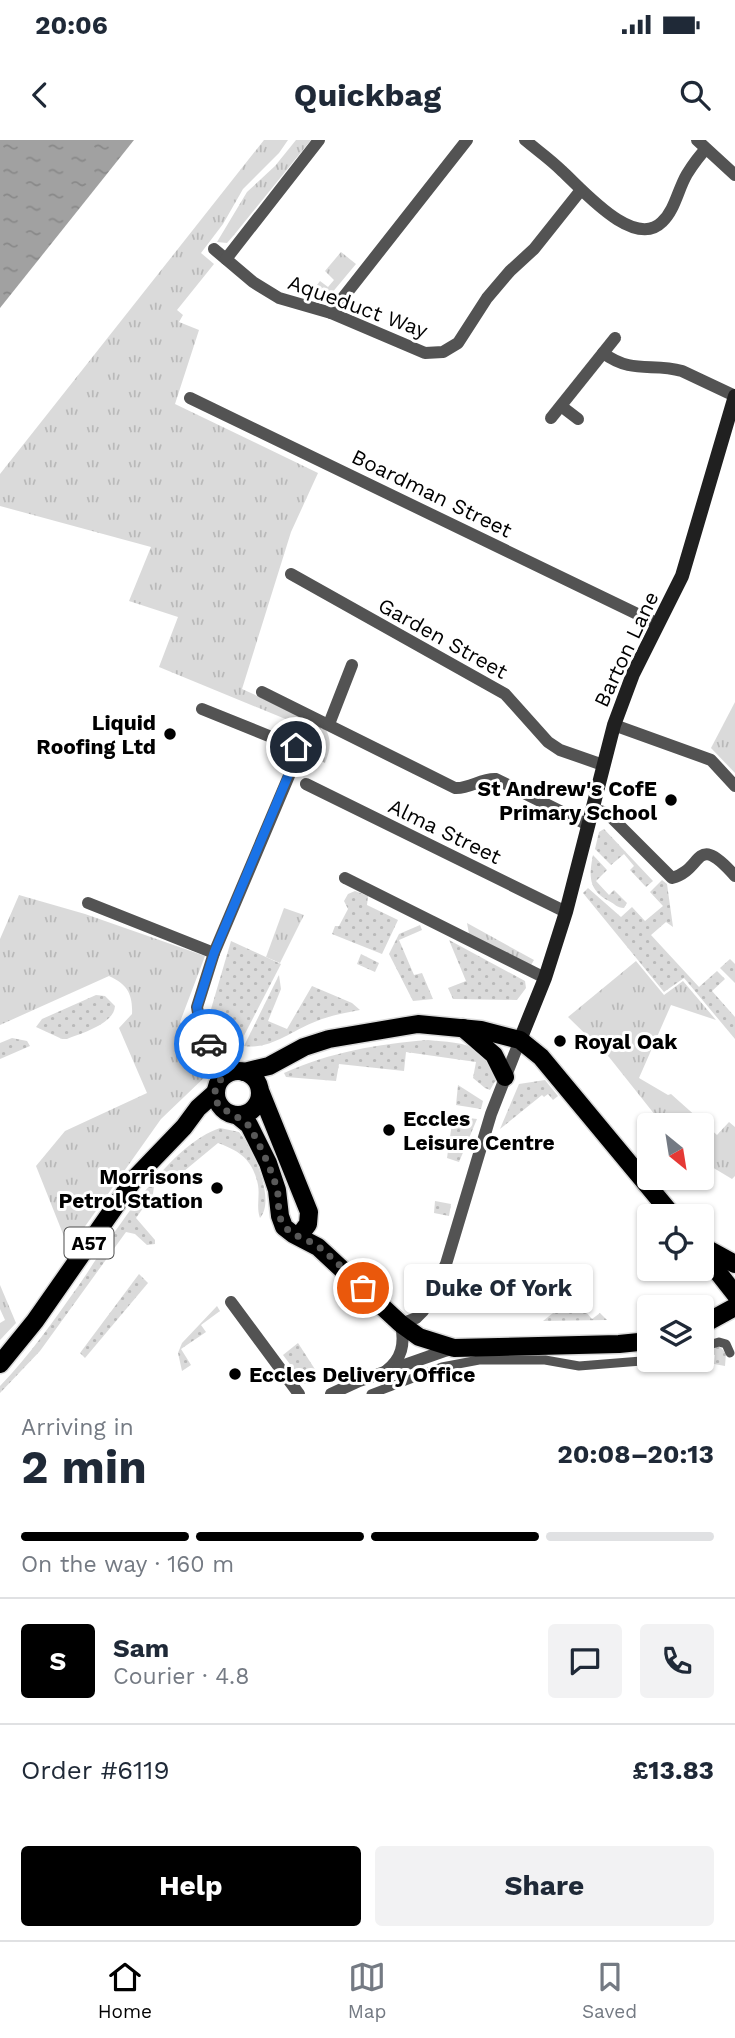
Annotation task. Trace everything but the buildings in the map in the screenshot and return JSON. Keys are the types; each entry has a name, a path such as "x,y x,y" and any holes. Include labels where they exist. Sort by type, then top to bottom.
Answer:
{"main road":[{"name":"Barton Lane","path":"520,1040 545,978 566,912 614,725 633,674 682,576 735,396"},
{"path":"637,1342 454,1348 419,1337 401,1324 318,1247 289,1231 281,1221 277,1190 268,1163 249,1125 219,1105 218,1086 228,1073 269,1066 304,1047 350,1034 418,1024 463,1028 520,1040 541,1057 663,1204"},
{"path":"463,1028 494,1055 505,1077"},
{"path":"241,1071 256,1079 309,1212 308,1224 299,1236"},
{"name":"A57","path":"0,1364 35,1321 128,1188 218,1086"},
{"path":"233,1115 252,1112 261,1093"},
{"name":"A57","path":"184,1127 216,1115 233,1115"},
{"path":"714,1253 735,1264"},
{"path":"714,1267 735,1294"},
{"path":"714,1318 735,1307"}],"street":[{"path":"226,259 319,140"},
{"path":"331,313 467,140"},
{"path":"525,140 564,172 580,190 625,224 641,230 657,226 667,216 701,144 735,175"},
{"name":"Aqueduct Way","path":"214,249 253,282 279,298 331,313 425,353 435,354 452,349 464,336 477,312 502,279 534,250 580,190"},
{"path":"551,418 615,338"},
{"path":"603,353 626,366 682,371 735,396"},
{"name":"Boardman Street","path":"190,398 658,624"},
{"path":"561,406 578,419"},
{"name":"Garden Street","path":"291,574 505,694 548,742 567,753 603,765"},
{"path":"329,724 352,664"},
{"path":"261,692 455,788 465,788 487,778 496,779 588,825"},
{"path":"202,709 296,747 293,764 214,953 197,1007 218,1086"},
{"path":"614,725 711,760 735,786"},
{"name":"Alma Street","path":"306,784 566,912"},
{"path":"593,809 607,813 667,876 678,877 697,859 709,855 720,860 735,876"},
{"path":"345,878 545,978"},
{"path":"88,903 214,953"},
{"path":"386,1371 400,1356 403,1335 401,1324 416,1318 423,1311 446,1264 491,1114 520,1040"},
{"path":"209,1044 241,1071"},
{"path":"232,1303 299,1394"},
{"path":"714,1343 726,1344 730,1353"},
{"path":"337,1393 386,1371 454,1348"},
{"path":"371,1394 442,1367 474,1360 545,1360 579,1366 637,1361"}],"green space":[{"path":"264,140 288,140 279,153 243,189 223,224 201,253 214,264 177,310 183,315 179,322 199,330 175,404 318,473 291,532 242,689 324,726 330,744 325,763 306,753 312,730 159,667 178,617 129,601 151,547 0,506 0,474"},
{"path":"296,140 311,140 227,243 217,242 247,192 275,166"},
{"path":"341,252 356,264 326,300 311,297 320,281 328,287 334,280 325,271"},
{"path":"735,702 735,773 711,748"},
{"path":"604,829 653,881 646,887 630,870 634,866 624,854 611,865 595,849 599,832"},
{"path":"593,855 607,870 596,881 609,895 614,890 627,903 624,908 602,897 594,887 591,875"},
{"path":"662,880 667,884 673,927 666,922 651,935 699,987 717,971 725,979 712,991 735,1017 735,1039 684,978 664,992 583,893 588,888 621,917 632,907 645,921 663,906 650,892"},
{"path":"355,891 368,896 367,905 398,920 382,954 332,934 348,909 344,901 348,894"},
{"path":"19,895 85,914 205,956 180,1022 209,1073 161,1119 69,1249 36,1166 65,1131 147,1093 119,1028 132,1014 130,995 120,982 109,976 0,1025 0,939"},
{"path":"284,908 304,915 280,963 266,957"},
{"path":"467,923 534,960 531,965 469,934"},
{"path":"420,925 422,930 399,940 414,975 422,973 433,999 413,1001 389,954 399,934"},
{"path":"449,940 525,981 526,988 517,1000 453,999 448,988 466,981"},
{"path":"231,941 281,964 235,1053 213,1026 209,1016"},
{"path":"361,954 379,963 375,972 357,964"},
{"path":"730,959 735,964 735,983 720,968"},
{"path":"636,961 664,995 683,981 716,1020 671,1005 639,1078 668,1095 671,1094 692,1113 653,1113 609,1057 568,1017"},
{"path":"279,975 281,989 268,1021 287,1029 312,986 352,1003 360,1010 318,1021 271,1043 244,1046"},
{"path":"96,995 105,996 115,1006 109,1018 96,1027 62,1039 36,1027 42,1019"},
{"path":"12,1038 27,1041 30,1046 0,1059 0,1043"},
{"path":"428,1040 462,1044 477,1051 497,1078 490,1090 473,1078 476,1062 406,1052 404,1071 339,1064 336,1081 286,1077 284,1073 354,1050"},
{"path":"545,1080 558,1096 553,1100 548,1094 544,1097 542,1095 500,1129 519,1084"},
{"path":"458,1085 483,1101 481,1109 456,1105"},
{"path":"453,1116 477,1119 459,1162 447,1158"},
{"path":"729,1122 735,1127 735,1176 732,1179 714,1168 714,1132 717,1135"},
{"path":"220,1128 239,1132 256,1161 265,1199 260,1218 258,1185 253,1169 239,1153 218,1143 172,1181 166,1178 158,1180 153,1194 136,1218 155,1240 155,1244 147,1245 135,1234 126,1232 40,1351 0,1393 0,1386 51,1324 123,1220 160,1173 200,1138"},
{"path":"435,1201 451,1204 449,1216 434,1213"},
{"path":"139,1274 148,1283 85,1358 80,1353"},
{"path":"0,1285 16,1323 0,1340 0,1323 5,1320 0,1309"},
{"path":"573,1297 592,1319 600,1313 607,1320 543,1321"},
{"path":"217,1306 220,1311 201,1325 206,1332 181,1349 191,1365 182,1371 178,1353 182,1343"},
{"path":"298,1343 318,1374 305,1384 283,1355"},
{"path":"718,1345 726,1353 725,1366 714,1364 714,1347"}],"water":[{"path":"0,140 134,140 0,308"}],"way so far":[{"path":"209,1044 220,1071 221,1079 217,1086 216,1099 228,1114 238,1116 249,1125 268,1163 277,1190 284,1227 313,1243 363,1288"}],"place":[{"name":"Liquid Roofing Ltd","path":"170,734"},
{"name":"St Andrew's CofE Primary School","path":"671,800"},
{"name":"Royal Oak","path":"560,1041"},
{"name":"Eccles Leisure Centre","path":"389,1130"},
{"name":"Morrisons Petrol Station","path":"217,1188"},
{"name":"Duke Of York","path":"363,1288"},
{"name":"Eccles Delivery Office","path":"235,1374"}],"route":[{"path":"209,1044 200,1024 197,1007 214,953 293,764 296,747"}]}
